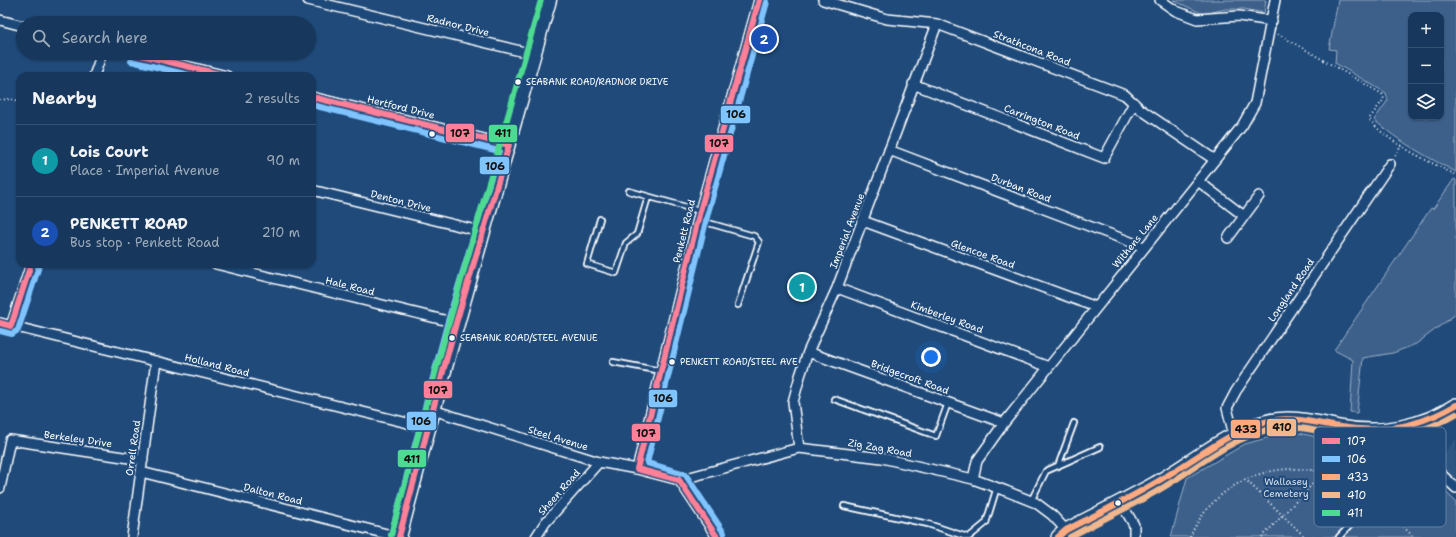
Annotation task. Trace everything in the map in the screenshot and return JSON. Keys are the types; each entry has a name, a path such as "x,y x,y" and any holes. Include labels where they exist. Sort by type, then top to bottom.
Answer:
{"main road":[{"path":"399,537 456,323 484,232 549,0"},
{"path":"1397,427 1439,416 1456,405"},
{"path":"1062,534 1120,501 1154,484 1234,435 1264,422 1281,419 1300,419 1341,427"}],"street":[{"name":"Radnor Drive","path":"308,0 533,54"},
{"name":"Penkett Road","path":"637,469 699,216 759,0"},
{"name":"Strathcona Road","path":"823,0 887,19 937,24 1125,95 1134,103 1215,160"},
{"path":"1160,0 1176,12 1197,19 1239,16 1271,25"},
{"name":"Withens Lane","path":"973,479 978,461 1004,424 1242,126 1255,103 1275,0"},
{"path":"0,20 16,24"},
{"name":"Imperial Avenue","path":"800,448 793,402 808,352 837,288 937,24"},
{"path":"95,72 100,60"},
{"path":"162,60 211,72"},
{"name":"Carrington Road","path":"913,84 1104,158 1134,103"},
{"name":"Hertford Drive","path":"316,98 509,145"},
{"name":"Durban Road","path":"889,150 1144,247"},
{"name":"Longland Road","path":"1234,435 1227,408 1236,391 1390,164"},
{"path":"1198,181 1244,216"},
{"name":"Denton Drive","path":"316,191 484,232"},
{"path":"1228,238 1259,196"},
{"name":"Glencoe Road","path":"863,221 1096,307"},
{"path":"11,326 30,268"},
{"name":"Hale Road","path":"232,268 456,323"},
{"name":"Kimberley Road","path":"837,288 1049,367"},
{"name":"Holland Road","path":"0,323 428,428"},
{"name":"Bridgecroft Road","path":"808,352 1004,424"},
{"name":"Orrell Road","path":"132,537 156,361"},
{"name":"Steel Avenue","path":"432,410 599,462 637,469 679,480"},
{"name":"Berkeley Drive","path":"0,488 10,440 143,460"},
{"name":"Zig Zag Road","path":"679,480 800,448 882,458 973,479 1031,501 1052,515 1062,534"},
{"name":"Sheen Road","path":"536,537 545,523 599,462"},
{"name":"Dalton Road","path":"141,472 399,537"},
{"path":"1446,479 1456,488"},
{"path":"679,480 717,537"},
{"path":"1120,501 1134,525 1134,537"}],"lane":[{"path":"629,191 648,196 758,238 759,242 738,304"},
{"path":"600,219 587,264 616,273 626,243 637,234 648,196"},
{"path":"613,362 661,371"},
{"path":"834,399 936,436 948,403"},
{"path":"1058,466 1074,423"},
{"path":"1031,501 1046,471 1100,448"},
{"path":"844,506 928,524 968,537 986,523 996,487"},
{"path":"1339,537 1348,527"}],"path":[{"path":"1271,25 1382,94 1384,99 1369,119 1376,128 1402,145 1456,175"},
{"path":"0,100 8,99 16,101"},
{"path":"1390,164 1402,145"},
{"path":"1191,537 1200,519 1218,497 1245,480 1262,473 1291,469 1314,472"},
{"path":"1245,480 1305,537"},
{"path":"1262,537 1314,482"},
{"path":"1403,527 1414,537"}],"shaded area":[{"path":"1456,439 1456,480 1446,471 1446,451"}],"green space":[{"path":"1173,0 1266,0 1264,13 1244,9 1226,9 1203,14"},
{"path":"1338,0 1456,0 1456,172 1403,142 1374,120 1388,100 1386,93 1335,63 1336,50 1329,49"},
{"path":"1454,179 1456,180 1456,314 1416,344 1393,353 1363,358 1357,413 1350,412 1353,360 1334,350 1431,208 1433,209"},
{"name":"Wallasey Cemetery","path":"1299,433 1314,436 1314,527 1446,527 1446,492 1456,502 1456,537 1171,537 1187,478 1245,444 1281,434"}],"transit line":[{"name":"411","path":"391,535 446,333 541,0"},
{"name":"107","path":"717,537 679,480 637,469 700,211 759,0"},
{"name":"106","path":"724,533 685,474 647,463 708,213 767,2"},
{"name":"107","path":"162,60 211,72"},
{"name":"106","path":"131,61 176,72"},
{"name":"107","path":"316,98 509,145 456,323 399,537"},
{"name":"106","path":"316,106 499,151 448,321 391,535"},
{"name":"107","path":"0,323 11,326 30,268"},
{"name":"106","path":"0,331 12,334 18,330 38,268"},
{"name":"433","path":"1395,427 1428,418 1456,405"},
{"name":"410","path":"1428,427 1456,414"},
{"name":"433","path":"1058,537 1066,530 1116,505 1177,470 1213,446 1251,426 1274,420 1293,419 1340,427"},
{"name":"410","path":"1070,537 1148,496 1224,448 1238,441 1276,428 1294,427 1314,430"}],"place":[{"name":"PENKETT ROAD","path":"764,39"},
{"name":"SEABANK ROAD/RADNOR DRIVE","path":"518,82"},
{"name":"Lois Court","path":"802,287"},
{"name":"SEABANK ROAD/STEEL AVENUE","path":"452,338"},
{"name":"PENKETT ROAD/STEEL AVE","path":"672,362"}]}
